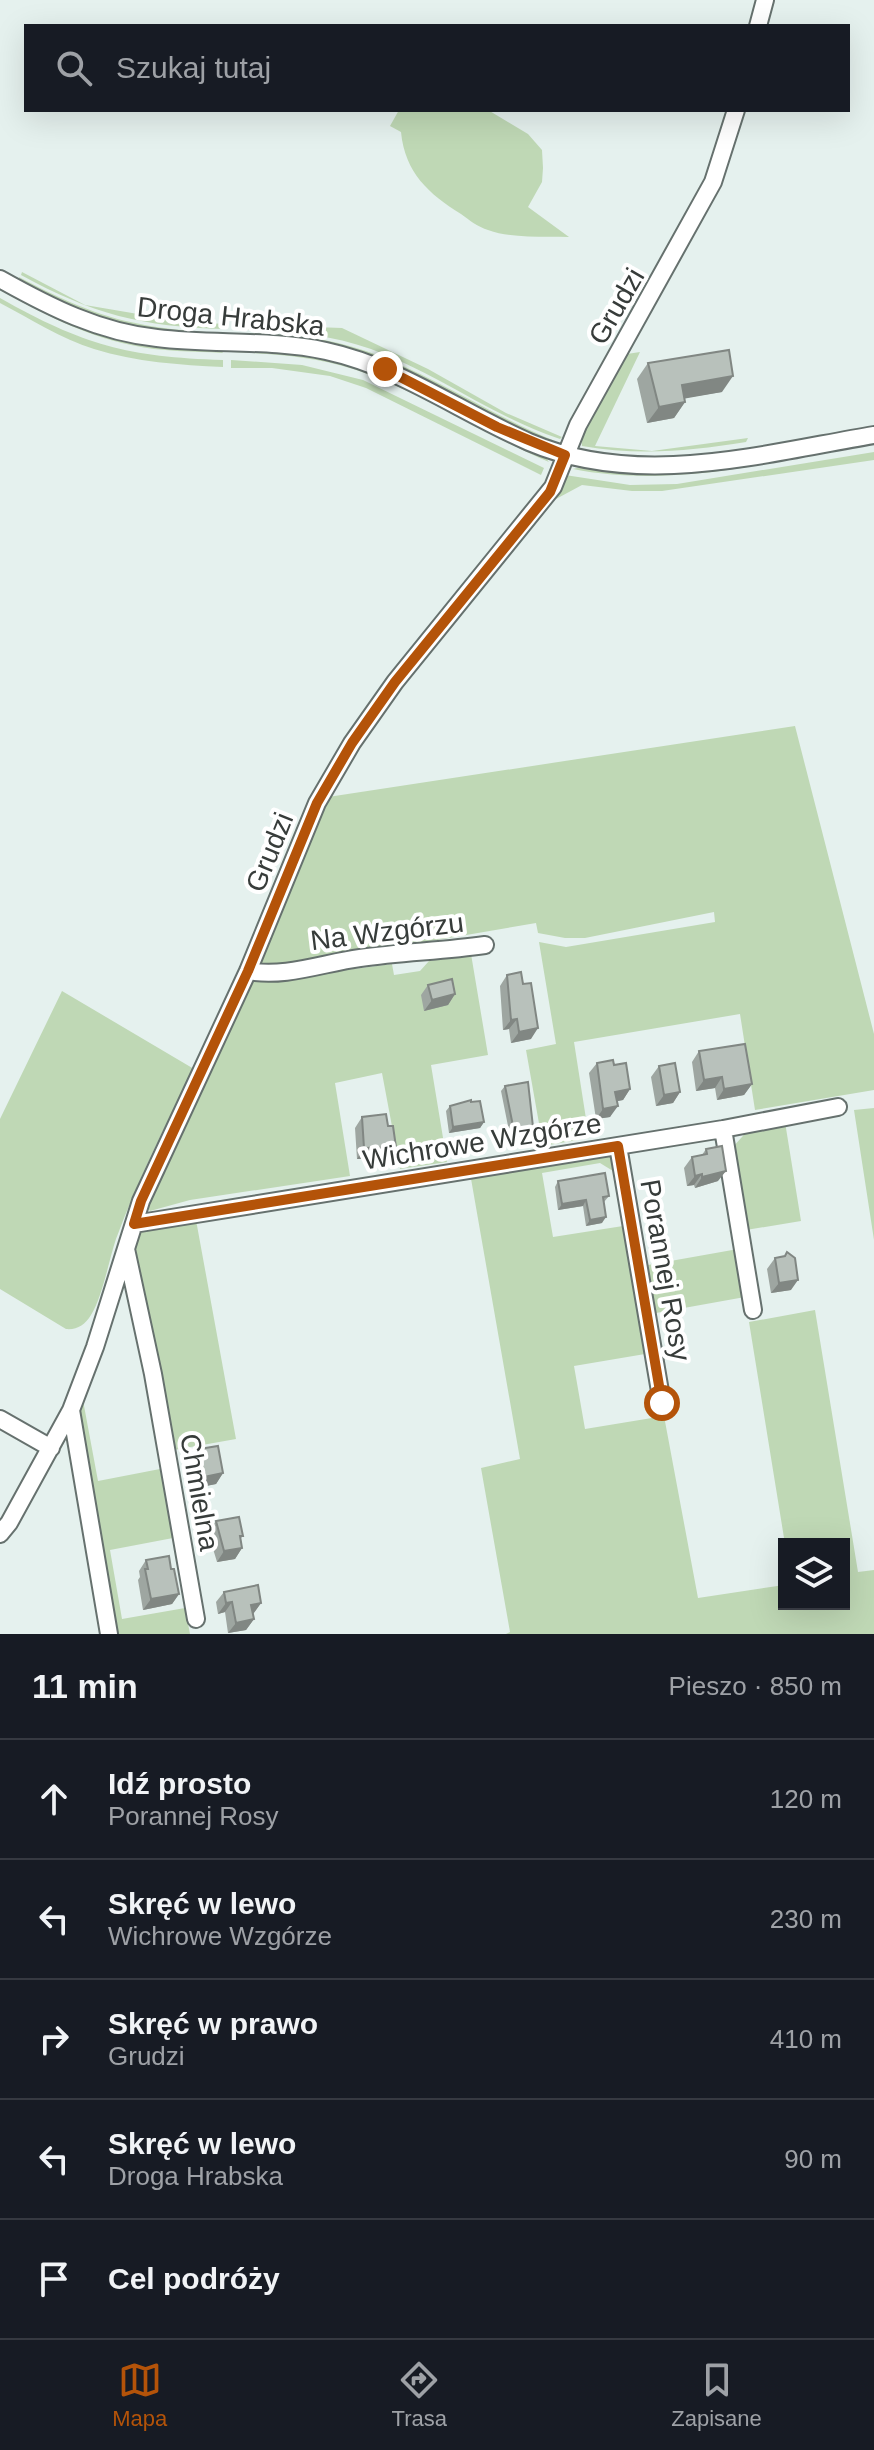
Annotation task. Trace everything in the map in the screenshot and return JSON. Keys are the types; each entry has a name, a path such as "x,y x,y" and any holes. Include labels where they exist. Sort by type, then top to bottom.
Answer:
{"street":[{"path":"759,24 765,0"},
{"name":"Grudzi","path":"0,1534 71,1410 141,1201 248,971 317,803 352,743 395,682 550,492 578,425 713,182 735,112"},
{"name":"Droga Hrabska","path":"0,279 85,322 132,335 294,345 366,361 497,427 565,455 611,464 661,467 874,435"},
{"name":"Na Wzgórzu","path":"248,971 268,974 362,958 436,953 485,945"},
{"name":"Wichrowe Wzgórze","path":"134,1224 723,1129 838,1107"},
{"path":"723,1129 753,1310"},
{"name":"Porannej Rosy","path":"618,1146 662,1403"},
{"name":"Chmielna","path":"126,1247 153,1374 196,1619"},
{"path":"71,1410 109,1634"},
{"path":"0,1419 51,1448"}],"green space":[{"path":"398,112 491,112 528,134 542,150 543,168 542,182 528,207 569,237 517,236 477,225 439,199 420,181 408,159 401,132 390,126"},
{"path":"22,272 84,304 21,275"},
{"path":"19,277 71,302 118,319 166,328 224,333 219,336 121,325 63,303 20,282"},
{"path":"0,286 37,306 220,349 223,353 154,349 113,341 47,315 0,290"},
{"path":"0,298 56,327 107,346 160,356 223,360 223,367 142,360 94,349 46,328 0,303"},
{"path":"86,305 179,321 224,324 224,329 143,321"},
{"path":"232,324 342,328 428,369 506,413 562,437 560,439 511,419 419,370 371,349 320,336 232,329"},
{"path":"232,333 299,336 366,351 414,371 555,441 533,436 360,352 323,343 235,336"},
{"path":"235,349 311,356 366,370 544,456 549,462 379,378 308,358 231,352"},
{"path":"640,352 595,446 652,451 582,446 585,426 627,354"},
{"path":"231,360 302,365 363,380 544,468 541,475 366,388 330,376 272,368 231,368"},
{"path":"748,438 746,442 652,451"},
{"path":"874,441 874,444 761,465 686,474 648,476 573,469 581,467 632,474 672,473"},
{"path":"874,452 874,460 662,491 582,485 556,499 565,475 630,485 677,484"},
{"path":"795,726 874,1034 874,1090 755,1110 740,1014 574,1042 589,1138 543,1146 526,1050 556,1044 539,942 566,947 715,922 714,912 585,938 538,933 536,923 268,969 256,966 291,876 328,797"},
{"path":"471,954 488,1055 431,1065 447,1162 400,1169 382,1073 335,1083 350,1176 190,1200 150,1211 146,1205 250,979 276,979 392,964 394,975 420,971 429,961"},
{"path":"62,991 194,1069 133,1195 95,1308 89,1319 70,1329 0,1289 0,1119"},
{"path":"874,1108 874,1240 854,1110"},
{"path":"785,1122 801,1221 746,1230 732,1148 751,1127"},
{"path":"606,1153 613,1160 613,1171 600,1163 542,1173 553,1237 623,1226 645,1354 574,1366 585,1429 664,1416 698,1598 778,1586 778,1610 850,1610 850,1538 784,1538 749,1322 815,1310 858,1572 874,1570 874,1634 506,1634 510,1632 481,1468 520,1459 470,1173"},
{"path":"196,1220 236,1439 174,1450 135,1245 140,1229"},
{"path":"738,1249 745,1297 656,1313 648,1265"},
{"path":"82,1395 98,1481 160,1469 173,1538 110,1550 122,1619 185,1608 190,1634 114,1634 77,1409"}],"building":[{"path":"729,350 733,376 682,385 685,402 659,407 648,363"},
{"path":"521,972 523,984 531,983 538,1028 519,1032 517,1019 511,1020 507,975"},
{"path":"452,979 455,994 432,1000 428,985"},
{"path":"745,1044 752,1084 724,1089 722,1077 704,1080 699,1051"},
{"path":"613,1060 614,1065 626,1063 630,1089 615,1092 618,1106 603,1109 597,1063"},
{"path":"675,1063 680,1092 664,1095 659,1066"},
{"path":"528,1082 533,1127 514,1131 505,1086"},
{"path":"471,1100 480,1101 484,1122 453,1127 450,1106"},
{"path":"386,1114 388,1126 393,1126 396,1147 364,1148 362,1117"},
{"path":"722,1146 726,1171 695,1176 692,1157 707,1154 706,1149"},
{"path":"605,1173 609,1196 603,1197 606,1217 590,1220 586,1200 562,1204 558,1181"},
{"path":"787,1252 795,1258 798,1280 779,1283 775,1258 785,1256"},
{"path":"218,1446 223,1473 204,1477 199,1449"},
{"path":"239,1517 242,1548 224,1551 216,1521"},
{"path":"169,1556 179,1594 151,1599 146,1560"},
{"path":"258,1585 261,1603 251,1605 254,1619 236,1623 232,1602 226,1603 224,1592"}],"route":[{"path":"385,369 497,427 565,455 550,492 395,682 352,743 317,803 248,971 141,1201 134,1224 618,1146 662,1403"}]}
